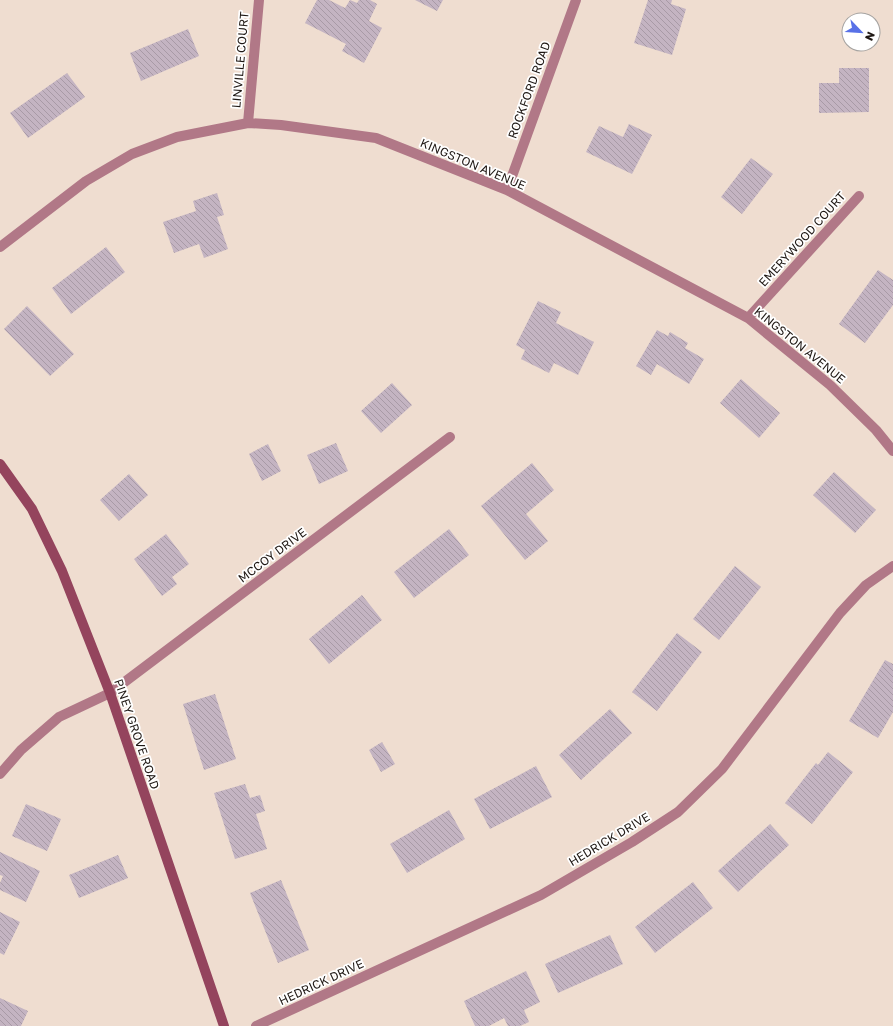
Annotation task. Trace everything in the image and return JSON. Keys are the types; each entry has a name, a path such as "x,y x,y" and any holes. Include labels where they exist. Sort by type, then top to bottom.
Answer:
{"main road":[{"name":"PINEY GROVE ROAD","path":"0,464 32,509 62,571 110,693 224,1026"}],"street":[{"name":"LINVILLE COURT","path":"248,123 259,0"},
{"name":"ROCKFORD ROAD","path":"507,190 576,0"},
{"name":"KINGSTON AVENUE","path":"0,248 86,181 132,154 177,136 248,123 281,125 376,138 507,190 748,318 830,385 876,430 893,451"},
{"name":"EMERYWOOD COURT","path":"748,318 859,196"},
{"name":"MCCOY DRIVE","path":"0,774 21,750 59,718 110,693 450,437"},
{"name":"HEDRICK DRIVE","path":"256,1026 541,895 632,842 678,812 722,769 840,613 866,585 893,566"}],"building":[{"path":"317,0 329,0 345,8 350,0 357,3 359,0 370,0 377,4 369,21 382,28 364,63 342,51 346,44 305,23"},
{"path":"415,0 443,0 437,11"},
{"path":"648,0 672,0 671,4 686,9 672,55 634,43"},
{"path":"188,29 199,56 141,81 130,53"},
{"path":"839,68 869,68 869,112 819,113 819,83 839,83"},
{"path":"67,73 85,97 28,138 10,113"},
{"path":"629,124 652,135 632,174 586,152 599,126 623,137"},
{"path":"751,158 773,174 742,214 721,197"},
{"path":"217,193 224,215 217,217 228,249 204,258 199,244 174,253 163,222 196,211 193,201"},
{"path":"106,247 125,272 71,314 52,288"},
{"path":"878,270 893,280 893,305 865,343 839,324"},
{"path":"538,301 561,312 556,323 594,342 578,375 554,363 549,373 521,359 525,350 516,345"},
{"path":"27,306 74,354 50,376 4,329"},
{"path":"657,330 668,336 670,332 688,343 685,348 704,359 689,384 657,364 651,375 636,366"},
{"path":"741,379 780,413 759,438 720,403"},
{"path":"392,383 412,405 381,433 361,411"},
{"path":"336,443 348,471 319,484 307,455"},
{"path":"268,444 281,471 262,481 249,454"},
{"path":"532,463 554,490 526,514 548,541 525,560 481,506"},
{"path":"834,472 876,510 855,533 813,495"},
{"path":"129,474 148,495 119,521 100,500"},
{"path":"449,529 469,555 414,598 394,572"},
{"path":"166,534 189,564 172,577 177,584 162,596 134,559"},
{"path":"735,566 761,587 719,640 693,619"},
{"path":"362,595 382,620 329,664 309,639"},
{"path":"677,633 702,652 657,711 632,692"},
{"path":"885,660 893,664 893,712 878,738 849,721"},
{"path":"215,694 236,759 204,770 183,704"},
{"path":"610,709 632,733 581,780 559,755"},
{"path":"382,742 395,764 381,772 369,750"},
{"path":"828,752 853,772 812,824 785,803 816,763 818,765"},
{"path":"536,766 552,797 490,829 474,799"},
{"path":"245,784 250,798 260,795 265,811 256,814 267,849 235,859 214,793"},
{"path":"26,804 61,819 47,851 12,836"},
{"path":"449,810 465,839 407,873 390,844"},
{"path":"770,824 789,845 738,892 718,871"},
{"path":"0,852 40,871 26,902 0,890 0,883 3,876 0,875"},
{"path":"118,855 128,878 79,898 69,875"},
{"path":"281,880 309,950 278,963 250,893"},
{"path":"693,882 713,908 655,953 635,927"},
{"path":"0,912 20,922 4,955 0,953"},
{"path":"610,935 623,964 558,993 545,964"},
{"path":"526,971 540,1002 524,1010 529,1022 520,1026 508,1026 504,1018 489,1026 475,1026 464,1001"},
{"path":"0,998 28,1011 21,1026 0,1026"}]}
